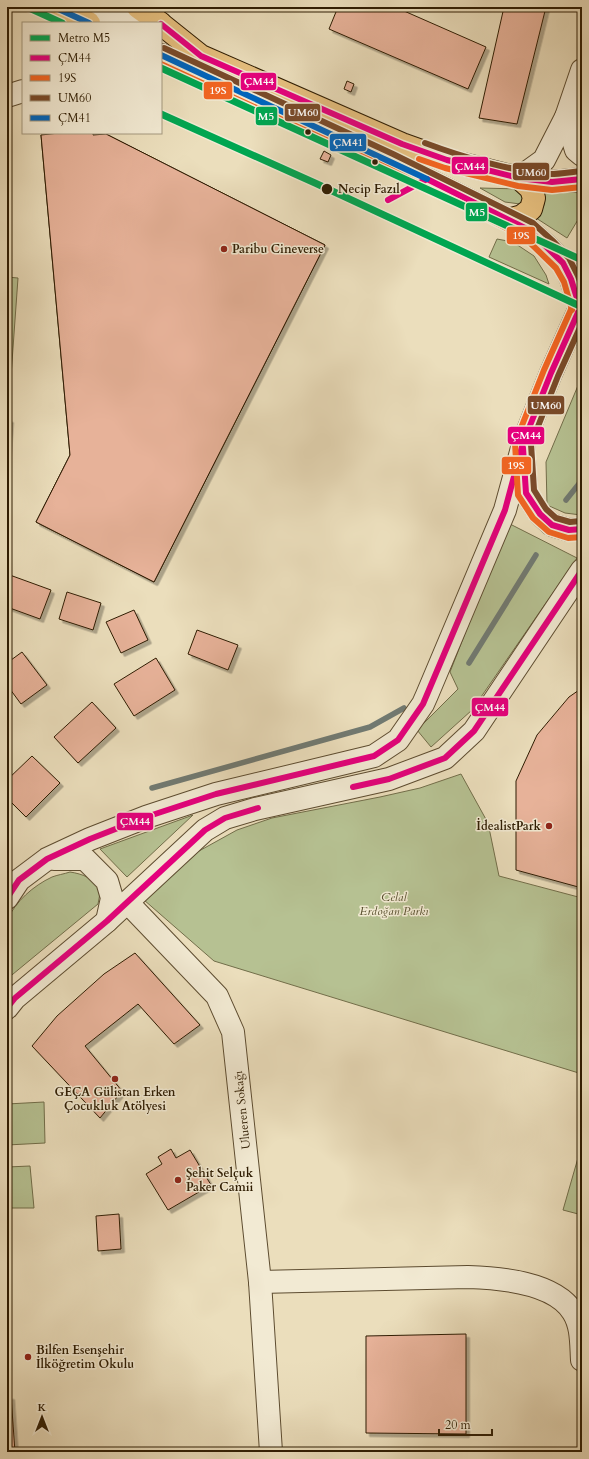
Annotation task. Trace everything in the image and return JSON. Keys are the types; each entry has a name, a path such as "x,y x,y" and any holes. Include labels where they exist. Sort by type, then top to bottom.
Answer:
{"main road":[{"path":"54,7 87,22"},
{"path":"138,7 157,22"},
{"path":"162,26 201,56 402,144 447,160 519,178 552,182 582,179"},
{"path":"162,55 390,161 529,230 549,248 563,264 581,301 523,443 526,492 552,526 569,530 582,529"},
{"path":"508,220 522,216 531,209 534,198 531,189 519,178"}],"street":[{"path":"96,22 100,19 110,16 127,22"},
{"path":"162,36 201,56"},
{"path":"519,178 544,160 566,117 582,70"},
{"path":"7,96 22,91"},
{"path":"566,117 576,150 582,155"},
{"path":"7,898 19,880 47,859 90,839 139,820 216,794 374,756 398,740 423,704 505,510 523,443"},
{"path":"10,1002 107,921 205,830 225,818 255,809 389,779 445,758 474,731 582,570"},
{"path":"47,859 85,859 107,881 112,898 107,921"},
{"name":"Ulueren Sokağı","path":"127,902 217,996 233,1032 260,1282 271,1452"},
{"path":"260,1282 468,1276 494,1277 519,1282 549,1292 565,1302 573,1312 579,1325 582,1360"}],"green space":[{"path":"480,188 520,189 523,198 520,204 505,202"},
{"path":"543,190 582,193 582,213 567,238 536,218 544,205"},
{"path":"497,239 513,242 534,256 546,275 549,284 489,257"},
{"path":"7,277 18,278 11,376 7,376"},
{"path":"582,376 581,515 565,513 547,505 546,462"},
{"path":"508,523 577,558 472,710 431,747 417,730 458,689 450,672"},
{"name":"Celal Erdoğan Parkı","path":"461,774 488,823 499,876 582,898 582,1074 214,961 144,900 199,851 237,830 272,818 420,788"},
{"path":"193,815 127,877 100,849"},
{"path":"70,872 87,877 101,888 98,904 7,979 7,920 11,913 20,900 38,885 52,877"},
{"path":"44,1102 45,1143 7,1145 7,1104"},
{"path":"582,1144 582,1215 563,1210"},
{"path":"30,1166 34,1208 7,1208 7,1167"}],"building":[{"path":"338,7 395,7 486,47 468,89 329,29"},
{"path":"504,7 546,7 517,124 479,118"},
{"path":"347,81 354,84 351,92 344,89"},
{"path":"106,134 325,245 154,582 36,522 70,455 41,135","holes":["130,252 205,295 147,401"]},
{"path":"106,134 325,245 154,582 36,522 70,455 41,135"},
{"path":"324,151 331,155 328,162 320,159"},
{"path":"7,419 10,419 7,460"},
{"path":"7,574 51,590 40,619 7,607"},
{"path":"67,592 101,603 93,630 59,619"},
{"path":"134,610 148,640 121,653 106,622"},
{"path":"197,630 238,645 228,670 188,654"},
{"path":"22,652 47,685 21,704 7,685 7,663"},
{"path":"156,658 175,690 134,716 114,684"},
{"name":"İdealistPark","path":"582,688 582,888 516,870 516,781 537,735 569,697"},
{"path":"92,702 116,728 78,763 54,737"},
{"path":"32,756 60,783 26,817 7,798 7,780"},
{"name":"GEÇA Gülistan Erken Çocukluk Atölyesi","path":"135,953 200,1025 174,1044 138,1004 85,1046 122,1091 100,1118 32,1046 57,1016 104,974"},
{"name":"Şehit Selçuk Paker Camii","path":"171,1149 176,1158 190,1150 211,1185 168,1210 146,1174 162,1164 158,1157"},
{"path":"119,1214 121,1249 98,1251 96,1216"},
{"path":"466,1334 466,1434 366,1433 366,1336"},
{"path":"7,1396 11,1396 15,1452 7,1452"}],"waterway":[{"path":"566,500 582,480"},
{"path":"469,663 536,555"},
{"path":"152,788 370,727 404,708"}],"metro line":[{"name":"M5","path":"27,7 60,22"},
{"name":"M5","path":"162,68 582,260"},
{"name":"M5","path":"162,114 315,183 582,307"}],"transit line":[{"name":"ÇM41","path":"54,7 87,22"},
{"name":"ÇM44","path":"162,25 201,56 402,144 447,160 519,178 552,182 582,179"},
{"name":"UM60","path":"164,48 393,154 533,223 569,258 582,287"},
{"name":"ÇM41","path":"162,55 427,179"},
{"name":"19S","path":"162,64 387,168 524,237 556,268 564,282 572,310"},
{"name":"UM60","path":"425,143 471,158 519,170 550,174 581,171"},
{"name":"19S","path":"419,159 445,168 518,186 552,190 582,187"},
{"name":"ÇM44","path":"388,200 427,179 529,230 563,263 571,279 580,308"},
{"name":"ÇM44","path":"7,898 19,880 47,859 90,839 146,817 216,794 374,756 398,740 423,704 505,510 523,443 551,373 580,308 582,294"},
{"name":"19S","path":"573,305 544,370 515,443 518,495 533,518 549,532 568,538 582,537"},
{"name":"UM60","path":"581,521 570,522 556,518 546,509 534,490 531,444 558,376 582,323"},
{"name":"ÇM44","path":"523,448 526,493 540,514 552,525 569,530 582,529"},
{"name":"ÇM44","path":"353,787 389,779 445,758 474,731 582,570"},
{"name":"ÇM44","path":"7,1008 15,998 107,921 205,830 225,818 258,808"}],"place":[{"name":"Necip Fazıl","path":"327,189"},
{"name":"Paribu Cineverse","path":"224,249"},
{"name":"İdealistPark","path":"549,826"},
{"name":"GEÇA Gülistan Erken Çocukluk Atölyesi","path":"115,1079"},
{"name":"Şehit Selçuk Paker Camii","path":"178,1180"},
{"name":"Bilfen Esenşehir İlköğretim Okulu","path":"28,1357"}]}
